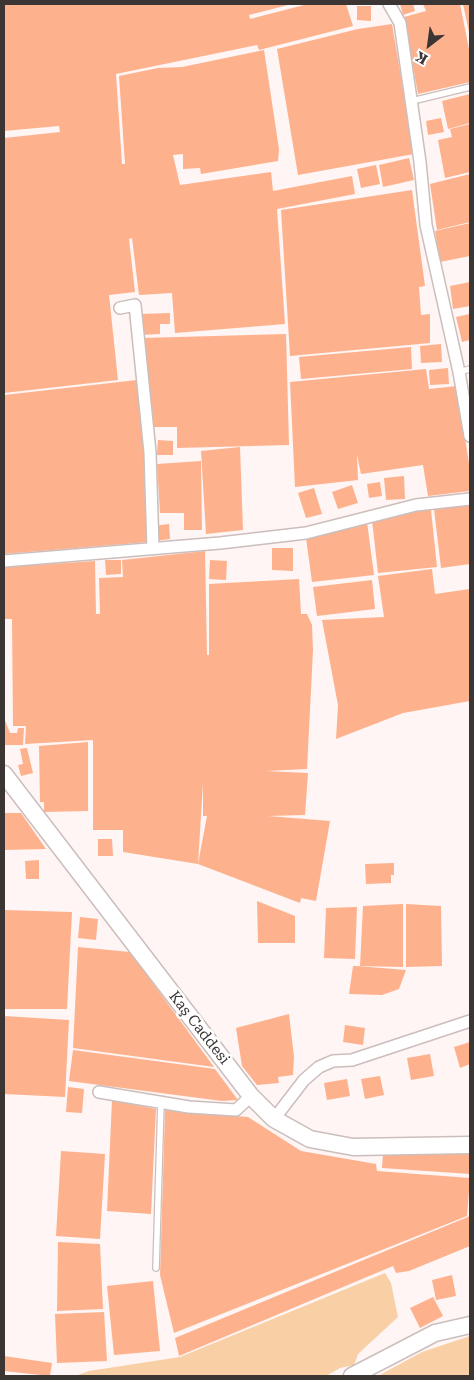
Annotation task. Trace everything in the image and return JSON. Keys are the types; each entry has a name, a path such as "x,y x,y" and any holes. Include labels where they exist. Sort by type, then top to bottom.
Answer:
{"street":[{"path":"389,4 400,23 412,101 426,225 465,370 470,436"},
{"path":"120,308 135,305 150,452 153,548"},
{"path":"4,561 220,543 306,533 416,505 470,500"},
{"name":"Kaş Caddesi","path":"4,774 251,1096 274,1118 310,1140 353,1147 470,1145"},
{"path":"274,1118 304,1080 319,1067 333,1061 352,1060 470,1021"},
{"path":"99,1092 161,1102 236,1110 251,1096"},
{"path":"352,1376 436,1333 470,1324"}],"lane":[{"path":"412,101 470,87"},
{"path":"156,1268 161,1102"}],"shaded area":[{"path":"385,1273 391,1283 398,1317 358,1354 354,1365 340,1368 326,1376 75,1376 89,1371 180,1357"},
{"path":"470,1336 470,1376 378,1376 422,1352"}],"building":[{"path":"4,4 292,4 249,15 250,19 308,4 346,4 353,26 259,50 257,45 116,74 122,164 125,164 119,76 158,68 182,67 264,50 279,149 278,161 201,174 200,168 183,169 183,154 173,155 180,185 271,172 273,191 352,176 355,194 277,209 285,324 175,333 172,293 139,295 132,238 129,239 135,292 109,295 118,380 4,393 4,138 60,132 59,126 4,131"},
{"path":"400,4 413,4 415,11 403,15"},
{"path":"423,4 460,4 470,54 470,82 418,94 404,17 426,11"},
{"path":"463,4 470,4 470,32 469,32"},
{"path":"357,6 371,6 371,21 357,20"},
{"path":"392,24 414,154 298,175 277,49 358,29"},
{"path":"470,94 470,123 448,129 442,101"},
{"path":"441,118 444,132 428,135 426,121"},
{"path":"470,124 470,172 445,178 438,140 452,137 450,129"},
{"path":"409,158 414,180 383,187 379,165"},
{"path":"376,165 380,184 361,188 357,169"},
{"path":"470,174 470,222 437,230 430,184"},
{"path":"412,190 425,286 419,287 421,315 430,314 430,343 290,356 281,210"},
{"path":"470,223 470,256 440,262 435,231"},
{"path":"470,282 470,306 453,309 450,286"},
{"path":"170,313 170,324 160,324 160,334 140,335 140,314"},
{"path":"470,314 470,340 462,342 456,317"},
{"path":"286,334 289,445 177,448 177,427 148,427 142,338"},
{"path":"441,344 442,362 421,363 420,346"},
{"path":"411,347 412,369 301,379 299,357"},
{"path":"448,368 449,384 430,385 429,370"},
{"path":"426,369 429,389 457,386 470,470 470,491 428,496 423,465 361,474 357,455 358,480 295,487 290,382"},
{"path":"137,380 150,512 149,542 4,554 4,395"},
{"path":"158,440 173,441 173,455 157,455"},
{"path":"240,447 243,530 206,534 201,451"},
{"path":"201,461 202,530 184,530 184,513 160,513 157,464"},
{"path":"404,476 405,499 386,500 384,478"},
{"path":"380,482 382,496 369,498 367,484"},
{"path":"352,485 358,503 338,509 332,492"},
{"path":"314,488 322,514 306,518 298,493"},
{"path":"470,505 470,564 441,568 434,509"},
{"path":"431,510 437,567 378,573 372,520 410,511"},
{"path":"367,522 374,575 312,582 306,538"},
{"path":"169,524 170,539 155,541 154,526"},
{"path":"272,548 293,548 293,571 272,570"},
{"path":"205,551 207,655 209,655 209,584 299,579 301,614 307,614 312,625 313,650 307,769 266,771 308,773 305,815 268,816 330,821 316,901 301,898 300,903 198,864 123,852 123,830 93,830 93,740 25,744 26,726 13,726 12,619 4,619 4,567 95,561 96,614 100,614 99,578 123,577 122,560","holes":["203,783 203,816 207,816 198,864"]},
{"path":"105,560 121,560 121,574 106,575"},
{"path":"210,560 227,561 226,580 209,579"},
{"path":"432,569 435,594 470,589 470,701 403,713 336,739 338,705 322,620 384,617 378,576"},
{"path":"372,580 375,609 317,616 313,587"},
{"path":"4,718 10,733 17,733 18,728 24,728 23,745 4,745"},
{"path":"88,742 88,811 44,812 44,802 40,802 39,746"},
{"path":"27,748 33,773 21,776 18,765 23,764 20,749"},
{"path":"4,813 21,813 46,849 4,850"},
{"path":"98,839 112,839 113,856 98,856"},
{"path":"39,860 39,879 26,879 25,861"},
{"path":"394,863 394,875 391,875 391,883 366,884 365,864"},
{"path":"257,901 295,916 295,943 258,943"},
{"path":"403,904 403,967 360,966 363,906"},
{"path":"406,904 441,906 442,966 406,967"},
{"path":"357,907 355,959 324,958 326,908"},
{"path":"4,910 72,912 67,1009 4,1009"},
{"path":"80,917 98,919 96,940 78,938"},
{"path":"78,947 130,952 214,1067 73,1048"},
{"path":"353,966 406,970 399,989 382,995 349,994"},
{"path":"289,1014 294,1057 293,1075 278,1077 279,1083 257,1085 242,1066 236,1028"},
{"path":"4,1016 69,1020 65,1097 4,1094"},
{"path":"345,1025 365,1028 363,1045 343,1042"},
{"path":"470,1042 470,1064 460,1068 454,1047"},
{"path":"73,1050 215,1069 238,1100 222,1101 69,1081"},
{"path":"430,1054 434,1076 411,1080 407,1058"},
{"path":"380,1076 384,1095 365,1099 361,1079"},
{"path":"347,1079 350,1096 327,1100 324,1083"},
{"path":"68,1087 84,1089 82,1113 66,1112"},
{"path":"112,1100 156,1109 151,1214 107,1211"},
{"path":"165,1110 248,1117 301,1151 376,1164 377,1171 470,1178 467,1216 174,1333 160,1275"},
{"path":"61,1151 105,1154 100,1239 56,1236"},
{"path":"470,1152 470,1174 382,1168 383,1154"},
{"path":"470,1216 470,1246 409,1271 396,1273 393,1266 179,1356 175,1338"},
{"path":"58,1242 100,1244 103,1309 57,1311"},
{"path":"452,1275 456,1296 436,1300 432,1280"},
{"path":"153,1281 160,1351 114,1355 107,1286"},
{"path":"433,1297 443,1316 420,1328 410,1308"},
{"path":"104,1312 107,1361 57,1363 55,1314"},
{"path":"4,1356 52,1363 50,1376 4,1371"}]}
